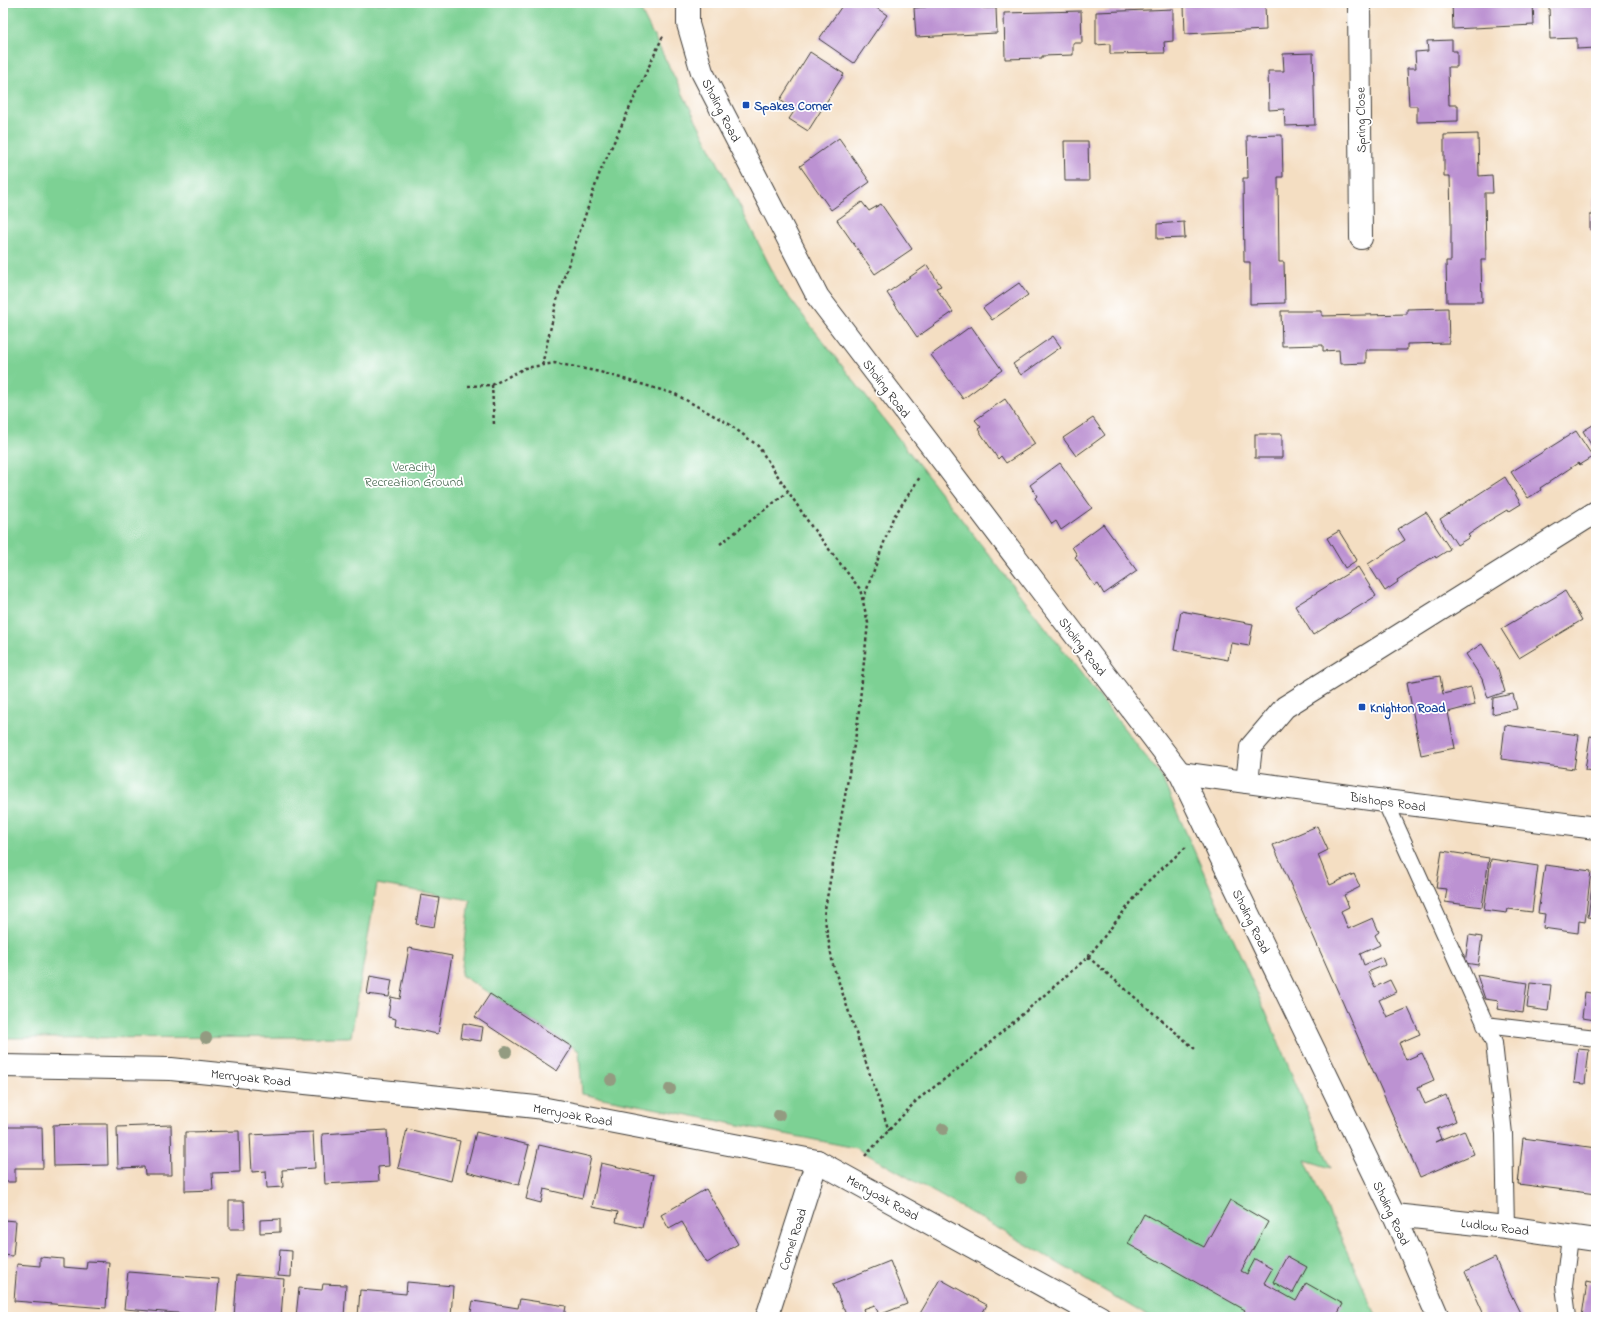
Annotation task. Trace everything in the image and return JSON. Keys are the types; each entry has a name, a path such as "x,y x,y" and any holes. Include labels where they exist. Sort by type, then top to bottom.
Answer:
{"street":[{"name":"Spring Close","path":"1359,3 1362,238"},
{"name":"Sholing Road","path":"688,14 702,72 818,297 1180,773 1394,1214 1438,1317"},
{"path":"1247,782 1251,747 1285,707 1596,512"},
{"name":"Bishops Road","path":"1180,773 1596,828"},
{"name":"Merryoak Road","path":"3,1066 171,1069 536,1107 817,1161 1100,1317"},
{"name":"Cornel Road","path":"768,1317 817,1161"},
{"name":"Ludlow Road","path":"1394,1214 1506,1226 1596,1240"}],"lane":[{"path":"1385,801 1494,1043 1504,1134 1506,1226"},
{"path":"1485,1025 1596,1038"},
{"path":"1568,1317 1564,1286 1570,1237"}],"path":[{"path":"542,365 559,292 600,172 664,33 688,14"},
{"path":"468,386 492,385 525,368 555,363 600,372 675,394 729,424 758,446 811,526 860,589 868,623 857,728 824,915 833,965 889,1131"},
{"path":"492,385 494,425"},
{"path":"863,601 893,518 909,492 937,453"},
{"path":"720,544 788,492"},
{"path":"846,1177 917,1100 971,1059 1088,957 1148,882 1207,828"},
{"path":"1088,957 1195,1049"}],"green space":[{"name":"Veracity Recreation Ground","path":"3,3 637,3 780,286 1161,776 1267,1015 1331,1168 1305,1160 1377,1317 1149,1317 1024,1243 856,1148 582,1094 579,1051 461,975 470,900 377,884 351,1037 3,1038"}],"building":[{"path":"844,3 869,3 887,15 854,63 819,39"},
{"path":"926,3 982,3 983,8 996,8 997,33 916,37 914,8 926,7"},
{"path":"1195,3 1252,3 1252,5 1265,5 1266,30 1185,34 1184,5"},
{"path":"1452,3 1533,3 1534,25 1453,29"},
{"path":"1596,4 1596,48 1577,49 1577,38 1550,39 1549,6"},
{"path":"1173,9 1173,41 1164,42 1165,53 1110,54 1110,44 1096,45 1096,12"},
{"path":"1081,11 1082,43 1073,43 1073,55 1005,59 1004,13"},
{"path":"1452,40 1452,51 1457,51 1457,67 1448,67 1449,105 1458,105 1458,121 1417,122 1417,106 1409,106 1407,68 1416,68 1415,52 1428,51 1427,41"},
{"path":"810,52 844,74 808,131 789,119 795,110 780,100"},
{"path":"1313,53 1315,125 1285,126 1284,109 1269,110 1268,71 1284,71 1283,54"},
{"path":"1478,134 1479,176 1492,175 1493,193 1485,193 1486,260 1481,260 1482,302 1447,302 1446,261 1451,261 1451,219 1450,176 1444,176 1444,135"},
{"path":"1282,135 1283,177 1278,177 1279,262 1284,262 1285,303 1250,304 1250,262 1244,262 1243,178 1248,178 1247,136"},
{"path":"839,138 870,182 831,210 800,166"},
{"path":"1064,141 1088,141 1089,181 1065,181"},
{"path":"1594,197 1596,197 1596,230 1590,230 1590,215 1593,215"},
{"path":"862,202 869,211 881,204 912,249 875,274 837,220"},
{"path":"1184,222 1185,238 1157,239 1157,224"},
{"path":"927,265 941,286 936,288 953,312 917,337 887,293"},
{"path":"1019,283 1028,295 992,320 983,308"},
{"path":"1448,308 1449,343 1407,344 1407,350 1366,350 1366,363 1340,364 1339,350 1323,351 1323,345 1282,346 1281,311 1322,311 1322,316 1407,314 1407,309"},
{"path":"971,326 1002,370 963,399 931,355"},
{"path":"1053,336 1061,347 1021,375 1013,364"},
{"path":"1005,399 1035,444 1006,463 1001,456 998,459 978,429 981,427 975,420"},
{"path":"1093,418 1105,435 1076,456 1063,438"},
{"path":"1596,423 1596,453 1583,431"},
{"path":"1576,431 1593,457 1580,465 1578,463 1540,488 1541,490 1528,498 1511,472"},
{"path":"1255,434 1282,434 1282,458 1255,458"},
{"path":"1060,463 1092,508 1061,530 1056,521 1052,524 1035,498 1037,496 1030,485"},
{"path":"1505,477 1521,504 1508,512 1507,510 1487,522 1468,535 1470,537 1457,545 1440,519"},
{"path":"1426,512 1450,549 1436,558 1435,556 1415,568 1397,580 1398,582 1385,591 1368,564 1405,540 1398,529"},
{"path":"1103,524 1137,571 1104,594 1098,584 1095,586 1075,557 1077,555 1072,547"},
{"path":"1339,531 1357,560 1345,568 1327,538"},
{"path":"1358,567 1376,596 1313,635 1295,606"},
{"path":"1565,591 1582,620 1519,658 1501,629"},
{"path":"1181,611 1253,624 1249,646 1231,643 1228,660 1174,650"},
{"path":"1482,644 1498,669 1505,692 1488,698 1482,679 1466,654"},
{"path":"1440,676 1443,694 1471,687 1475,705 1448,712 1455,748 1421,755 1407,682"},
{"path":"1513,694 1517,709 1492,714 1493,698"},
{"path":"1505,725 1579,735 1574,769 1501,759"},
{"path":"1590,736 1596,737 1596,771 1585,770"},
{"path":"1317,826 1328,850 1318,855 1330,885 1354,874 1360,887 1344,895 1349,907 1341,911 1348,929 1373,918 1379,932 1375,935 1380,945 1360,954 1364,965 1382,957 1385,965 1368,972 1375,987 1390,980 1396,992 1379,1000 1387,1017 1408,1008 1420,1034 1399,1043 1406,1060 1422,1053 1434,1080 1418,1087 1425,1104 1446,1095 1456,1121 1437,1129 1441,1139 1435,1142 1464,1130 1474,1154 1420,1177 1273,845"},
{"path":"1442,851 1489,858 1482,907 1445,902 1447,889 1436,888"},
{"path":"1491,859 1538,866 1532,912 1508,909 1507,913 1484,910"},
{"path":"1545,865 1591,871 1585,922 1579,921 1578,933 1543,928 1545,914 1538,913"},
{"path":"1594,871 1596,872 1596,918 1588,917"},
{"path":"421,895 439,898 434,927 416,924"},
{"path":"1469,935 1482,937 1478,965 1465,963"},
{"path":"409,948 452,956 438,1034 395,1026 396,1019 388,1017 391,997 400,999"},
{"path":"1477,975 1527,983 1523,1013 1497,1009 1499,1001 1485,999"},
{"path":"370,976 392,980 389,997 367,994"},
{"path":"1530,983 1551,985 1548,1011 1527,1008"},
{"path":"1585,992 1596,994 1596,1020 1582,1018"},
{"path":"490,994 572,1047 557,1071 475,1017"},
{"path":"463,1023 483,1027 481,1041 461,1038"},
{"path":"1578,1049 1589,1050 1585,1084 1574,1083"},
{"path":"107,1124 108,1165 54,1166 53,1125"},
{"path":"171,1125 172,1175 145,1175 144,1167 118,1168 117,1127"},
{"path":"3,1127 42,1127 43,1168 15,1168 15,1182 3,1182"},
{"path":"407,1129 460,1141 451,1181 398,1168"},
{"path":"387,1130 389,1166 378,1167 379,1181 325,1184 322,1134"},
{"path":"239,1131 240,1172 212,1173 213,1190 185,1191 185,1132"},
{"path":"313,1132 315,1168 282,1170 283,1187 267,1188 266,1171 252,1172 250,1135"},
{"path":"476,1132 529,1145 519,1185 466,1172"},
{"path":"1523,1138 1596,1148 1596,1194 1518,1184"},
{"path":"539,1145 591,1157 582,1198 544,1189 541,1203 526,1199"},
{"path":"601,1163 654,1175 642,1228 616,1222 618,1212 592,1207"},
{"path":"706,1189 738,1244 707,1263 682,1222 669,1229 661,1215"},
{"path":"1230,1200 1268,1222 1241,1271 1247,1274 1255,1259 1272,1269 1264,1283 1296,1301 1306,1283 1343,1304 1336,1317 1241,1317 1245,1310 1128,1244 1144,1214 1204,1247"},
{"path":"229,1201 244,1201 245,1229 229,1229"},
{"path":"280,1219 280,1232 260,1233 260,1220"},
{"path":"3,1220 16,1221 13,1256 3,1255"},
{"path":"280,1250 292,1251 291,1277 278,1276"},
{"path":"1287,1256 1307,1267 1293,1293 1273,1282"},
{"path":"40,1257 63,1259 63,1267 86,1269 87,1261 109,1262 106,1308 14,1301 17,1264 40,1266"},
{"path":"1495,1258 1522,1317 1485,1317 1465,1272"},
{"path":"890,1261 907,1304 879,1315 875,1305 863,1309 866,1317 847,1317 833,1284"},
{"path":"128,1272 219,1279 216,1316 124,1309"},
{"path":"237,1275 284,1279 281,1317 234,1317"},
{"path":"940,1279 987,1305 980,1317 918,1317"},
{"path":"407,1282 453,1286 451,1317 358,1317 360,1290 406,1294"},
{"path":"1587,1282 1596,1284 1596,1317 1582,1316"},
{"path":"323,1284 346,1285 344,1317 296,1317 299,1288 322,1290"},
{"path":"520,1299 566,1306 564,1317 470,1317 473,1301 518,1308"}],"place":[{"name":"Spakes Corner","path":"746,105"},
{"name":"Knighton Road","path":"1362,707"}]}
